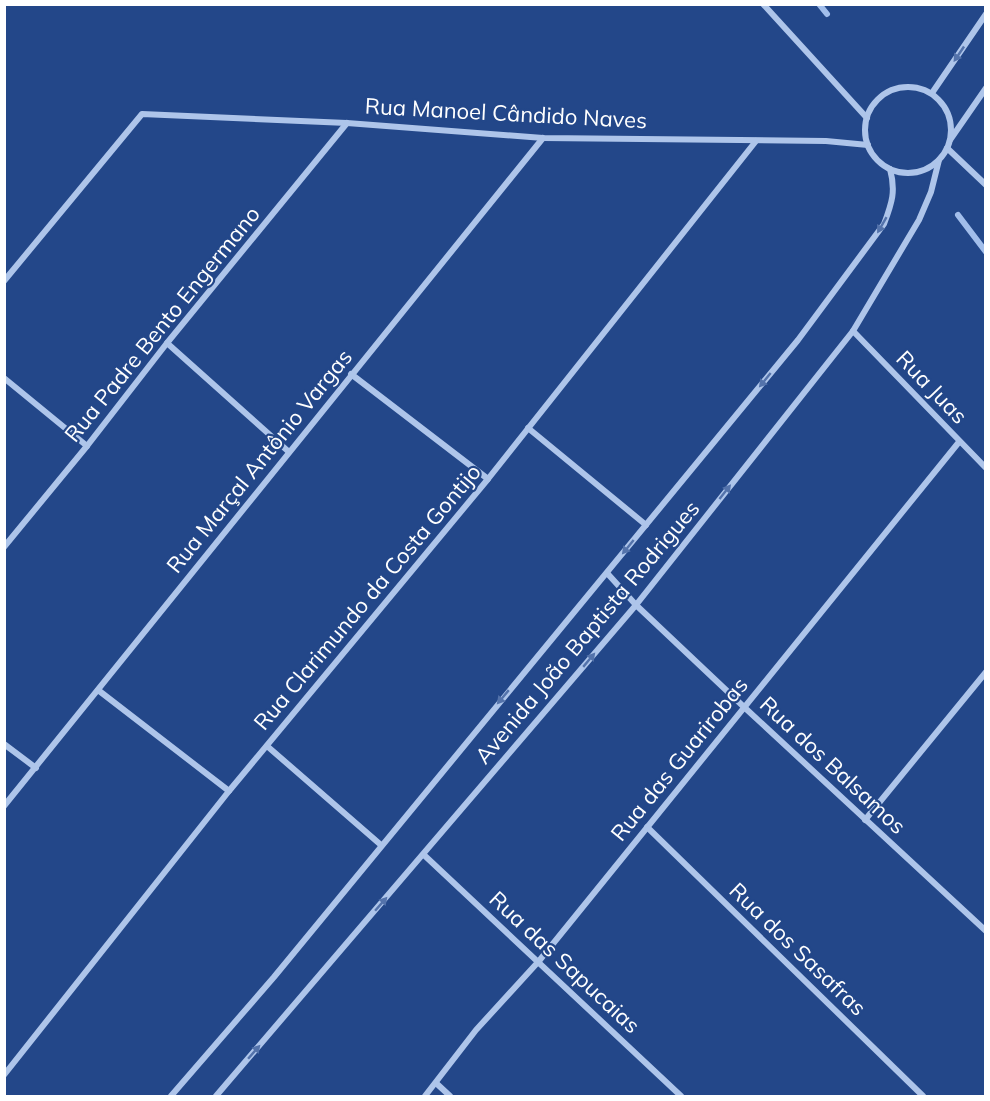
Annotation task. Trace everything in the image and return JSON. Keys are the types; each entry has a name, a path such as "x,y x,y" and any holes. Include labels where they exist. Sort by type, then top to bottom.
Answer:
{"street":[{"path":"763,4 867,118"},
{"path":"932,93 986,14"},
{"path":"950,141 951,127 942,102 932,93 920,88 906,87 893,90 877,101 867,118 865,132 873,155 890,169 907,173 924,170 939,160 986,88"},
{"name":"Rua Manoel Cândido Naves","path":"4,281 142,114 347,123 543,138 826,141 868,145"},
{"name":"Rua Padre Bento Engermano","path":"4,547 347,123"},
{"name":"Rua Marçal Antônio Vargas","path":"4,807 543,138"},
{"name":"Rua Clarimundo da Costa Gontijo","path":"4,1075 229,791 488,479 756,141"},
{"path":"947,148 986,185"},
{"name":"Avenida João Baptista Rodrigues","path":"216,1096 636,604 853,331 919,220 931,192 939,160"},
{"name":"Avenida João Baptista Rodrigues","path":"171,1096 274,977 798,340 884,224 891,205 894,186 890,169"},
{"name":"Rua Juas","path":"853,331 986,468"},
{"path":"167,343 290,452"},
{"path":"351,374 488,479"},
{"path":"4,378 87,446"},
{"path":"528,428 646,525"},
{"name":"Rua das Guarirobas","path":"425,1096 476,1030 539,961 959,442"},
{"name":"Rua dos Balsamos","path":"607,573 636,604 744,707 986,931"},
{"path":"865,820 986,672"},
{"path":"98,690 229,791"},
{"path":"4,744 36,768"},
{"path":"267,746 381,845"},
{"name":"Rua dos Sasafras","path":"647,827 924,1096"},
{"name":"Rua das Sapucaias","path":"424,855 681,1096"},
{"path":"436,1083 450,1096"}],"waterway":[{"path":"819,4 827,14"},
{"path":"958,215 986,252"}]}
